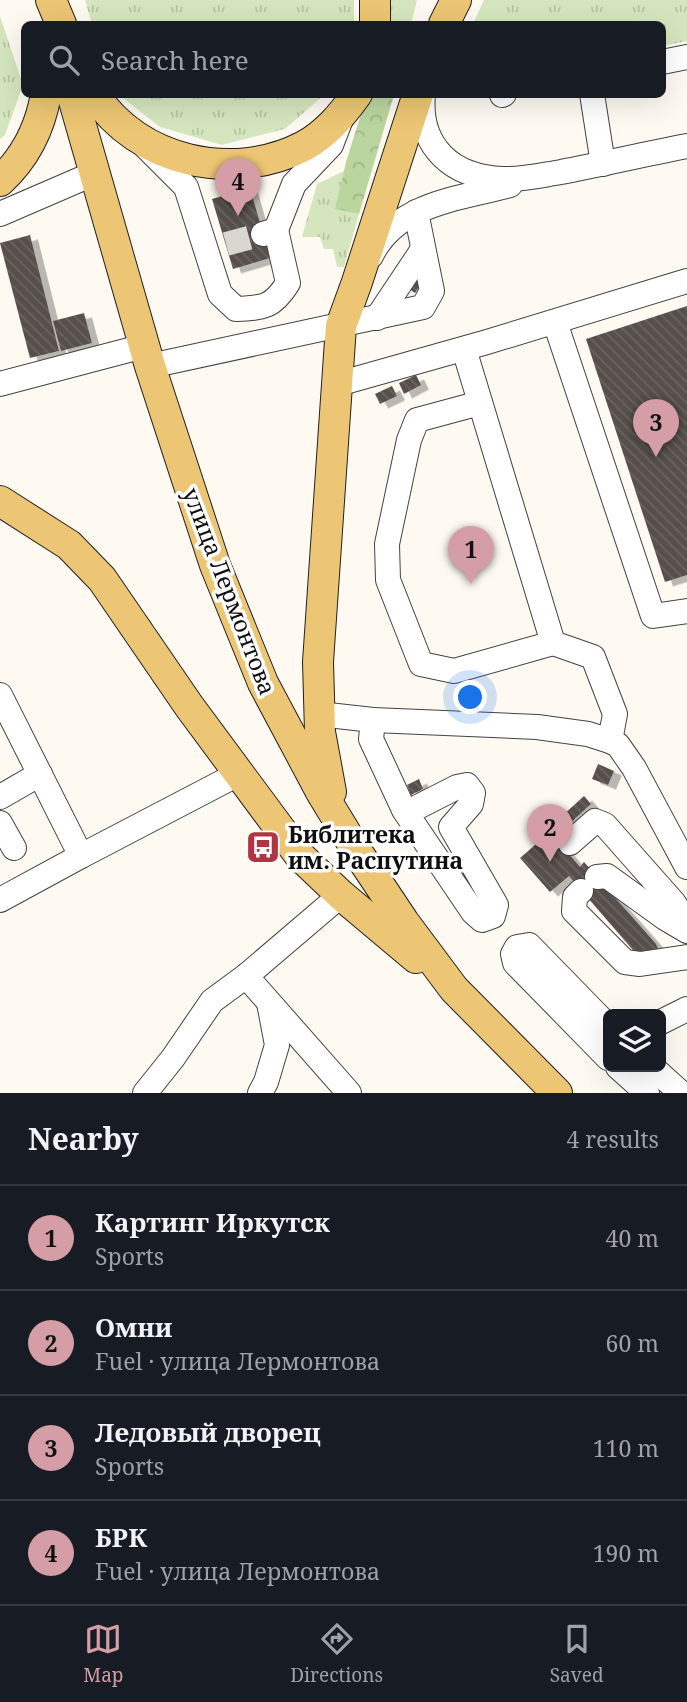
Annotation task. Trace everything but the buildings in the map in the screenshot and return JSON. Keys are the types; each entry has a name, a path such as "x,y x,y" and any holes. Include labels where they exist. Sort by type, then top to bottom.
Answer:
{"main road":[{"path":"36,0 40,21"},
{"path":"43,0 50,21"},
{"path":"51,0 60,21"},
{"path":"375,0 375,21"},
{"path":"446,21 456,0"},
{"path":"0,181 31,143 45,98"},
{"name":"улица Лермонтова","path":"73,98 147,356 211,554 245,643 281,720 358,853 404,922 454,989 557,1093"},
{"path":"97,98 115,120 155,148 203,163 228,164 277,157 304,146 325,132 350,105"},
{"path":"358,853 344,826 327,780 319,714 318,662 341,326 358,282 417,98"},
{"path":"0,500 69,545 102,579 237,774 300,856 341,895 454,989"}],"street":[{"path":"666,61 687,57"},
{"path":"423,98 422,114 428,136 440,155 451,164 489,178 518,179 552,174 687,146"},
{"path":"593,98 603,164"},
{"path":"135,136 186,187 216,247 220,295 236,309 261,306 277,301 288,283 270,232 293,184 331,145 350,105"},
{"path":"0,214 95,173"},
{"path":"358,282 374,249 400,220 415,212 552,174"},
{"path":"0,384 147,356 268,340 423,307 432,291 415,212"},
{"path":"338,384 687,281"},
{"path":"261,306 268,340"},
{"path":"555,322 653,616 687,611"},
{"path":"464,349 554,643"},
{"path":"480,403 417,421 410,440 387,544 388,580 421,664 454,671 554,643 593,657 615,714 610,741"},
{"path":"0,695 81,856"},
{"path":"319,714 373,720 537,727 589,734 610,741 618,745 634,768 687,867"},
{"path":"373,720 371,739 405,811 473,912 482,920 493,916 496,905 433,799"},
{"path":"0,796 40,774"},
{"path":"0,900 237,774"},
{"path":"405,811 467,785 473,793 471,804 451,827"},
{"path":"570,843 595,821 605,825 674,903 687,925"},
{"path":"0,823 14,848"},
{"path":"687,931 607,876 589,884 575,897 574,911 625,962 640,964 687,957"},
{"path":"145,1093 212,1001 246,976 341,895"},
{"path":"603,1021 529,945 517,947 513,954 515,963 603,1053"},
{"path":"246,976 349,1093"},
{"path":"260,1093 278,1045 268,1001"},
{"path":"666,1020 687,1009"},
{"path":"624,1072 648,1093"},
{"path":"658,1072 681,1093"}],"green space":[{"path":"85,0 354,0 354,21 91,21"},
{"path":"385,0 417,0 412,21 383,21"},
{"path":"484,0 687,0 687,41 666,45 666,21 474,21"},
{"path":"0,16 21,79 21,91 5,135 0,139"},
{"path":"123,98 321,98 285,129 222,145 160,127"},
{"path":"366,98 393,98 359,214 335,209"},
{"path":"344,171 336,209 359,214 344,267 337,267 333,249 324,249 320,237 302,237 317,184"}],"tunnel":[{"path":"226,244 263,234"}],"place":[{"name":"БРК","path":"238,216"},
{"name":"Ледовый дворец","path":"656,457"},
{"name":"Картинг Иркутск","path":"471,584"},
{"name":"Библитека им. Распутина","path":"263,847"},
{"name":"Омни","path":"550,862"}]}
